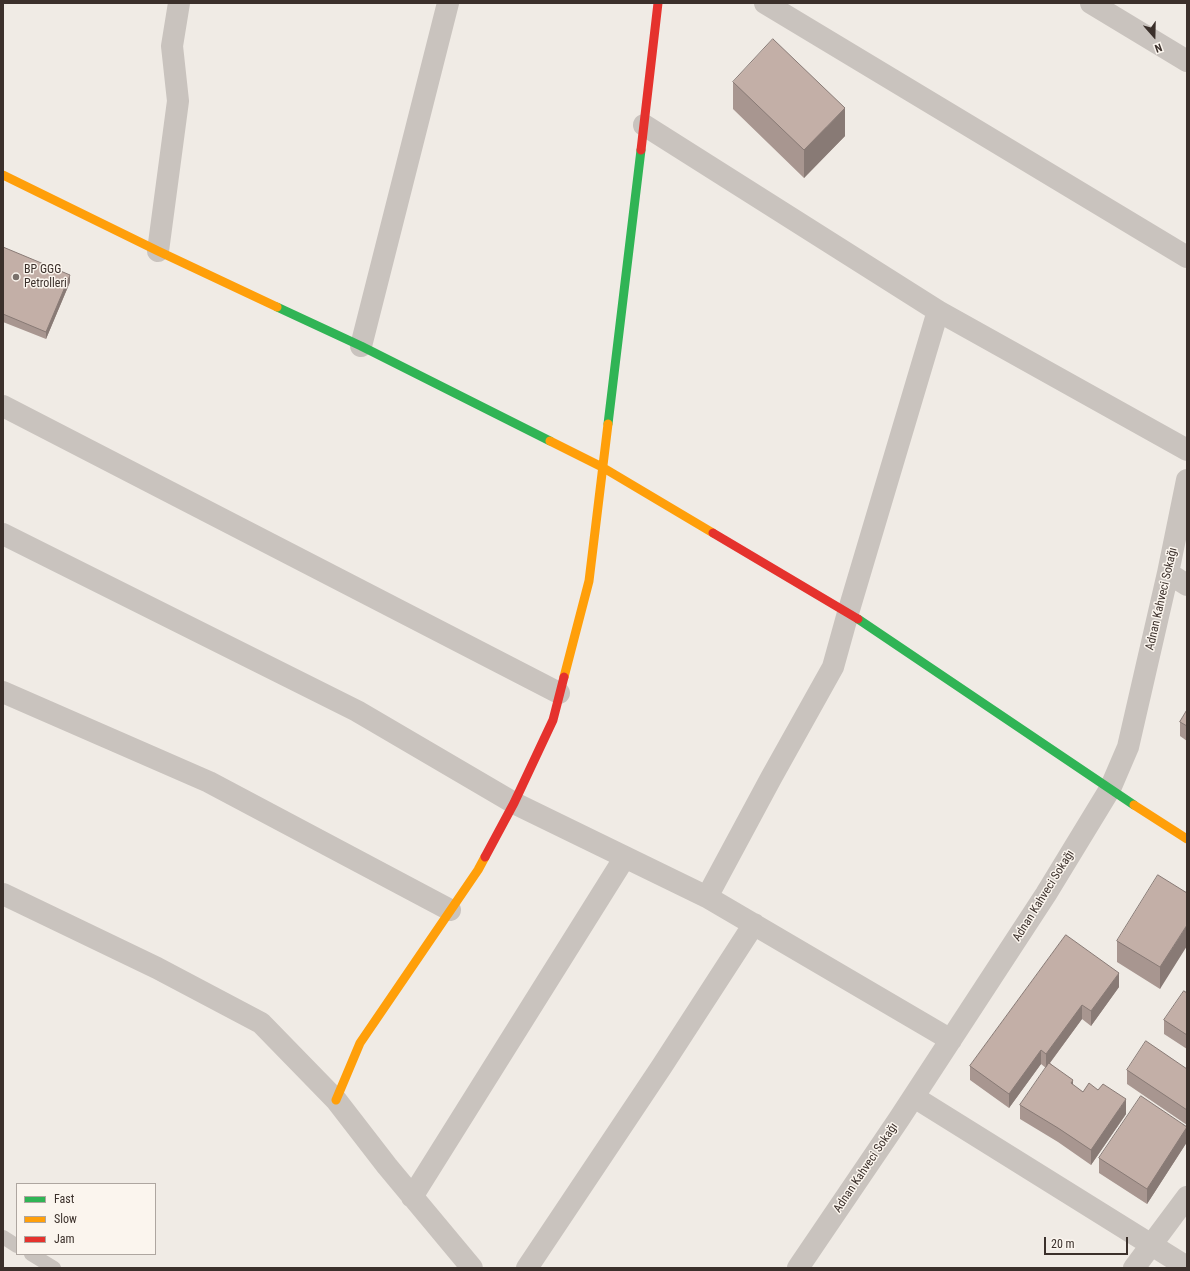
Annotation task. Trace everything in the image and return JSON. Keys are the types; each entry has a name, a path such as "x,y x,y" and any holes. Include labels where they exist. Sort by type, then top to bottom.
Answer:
{"street":[{"path":"158,251 178,101 172,46 179,3"},
{"path":"361,346 448,3"},
{"path":"336,1100 360,1043 478,870 514,803 552,720 589,581 658,3"},
{"path":"765,3 1187,257"},
{"path":"1091,3 1187,62"},
{"path":"644,125 938,310 1187,450"},
{"path":"3,175 158,251 361,346 602,467 848,613 1187,839"},
{"path":"707,897 833,667 938,310"},
{"path":"3,406 559,693"},
{"name":"Adnan Kahveci Sokağı","path":"798,1268 914,1097 1046,894 1110,789 1128,747 1168,573 1187,480"},
{"path":"3,534 357,711 514,803 707,897 951,1040"},
{"path":"1168,573 1187,585"},
{"path":"3,692 209,782 450,910"},
{"path":"412,1197 626,857"},
{"path":"3,894 157,968 261,1023 336,1100 412,1197 472,1268"},
{"path":"526,1268 662,1066 754,924"},
{"path":"914,1097 1187,1266"},
{"path":"1134,1268 1187,1197"}],"lane":[{"path":"3,1237 16,1245"},
{"path":"33,1255 54,1268"}],"building":[{"path":"773,39 845,108 804,150 733,82"},
{"path":"3,247 70,275 46,332 3,314"},
{"path":"1187,710 1187,726 1180,722"},
{"path":"1158,875 1187,893 1187,925 1160,967 1117,941"},
{"path":"1066,935 1119,973 1091,1011 1082,1005 1046,1054 1041,1050 1009,1094 970,1066"},
{"path":"1184,991 1187,993 1187,1035 1164,1020"},
{"path":"1146,1041 1187,1069 1187,1110 1127,1070"},
{"path":"1049,1063 1073,1080 1071,1083 1083,1092 1089,1083 1098,1090 1103,1084 1126,1099 1091,1150 1020,1105"},
{"path":"1141,1096 1187,1127 1147,1189 1099,1158"}],"traffic: fast":[{"path":"608,424 641,150"},
{"path":"277,307 361,346 550,441"},
{"path":"858,619 1134,805"}],"traffic: slow":[{"path":"3,175 277,307"},
{"path":"564,677 589,581 608,424"},
{"path":"550,441 602,467 713,533"},
{"path":"1134,805 1187,839"},
{"path":"336,1100 360,1043 478,870 485,857"}],"traffic: jam":[{"path":"641,150 658,3"},
{"path":"713,533 858,619"},
{"path":"485,857 514,803 553,720 564,677"}],"place":[{"name":"BP GGG Petrolleri","path":"16,277"}]}
